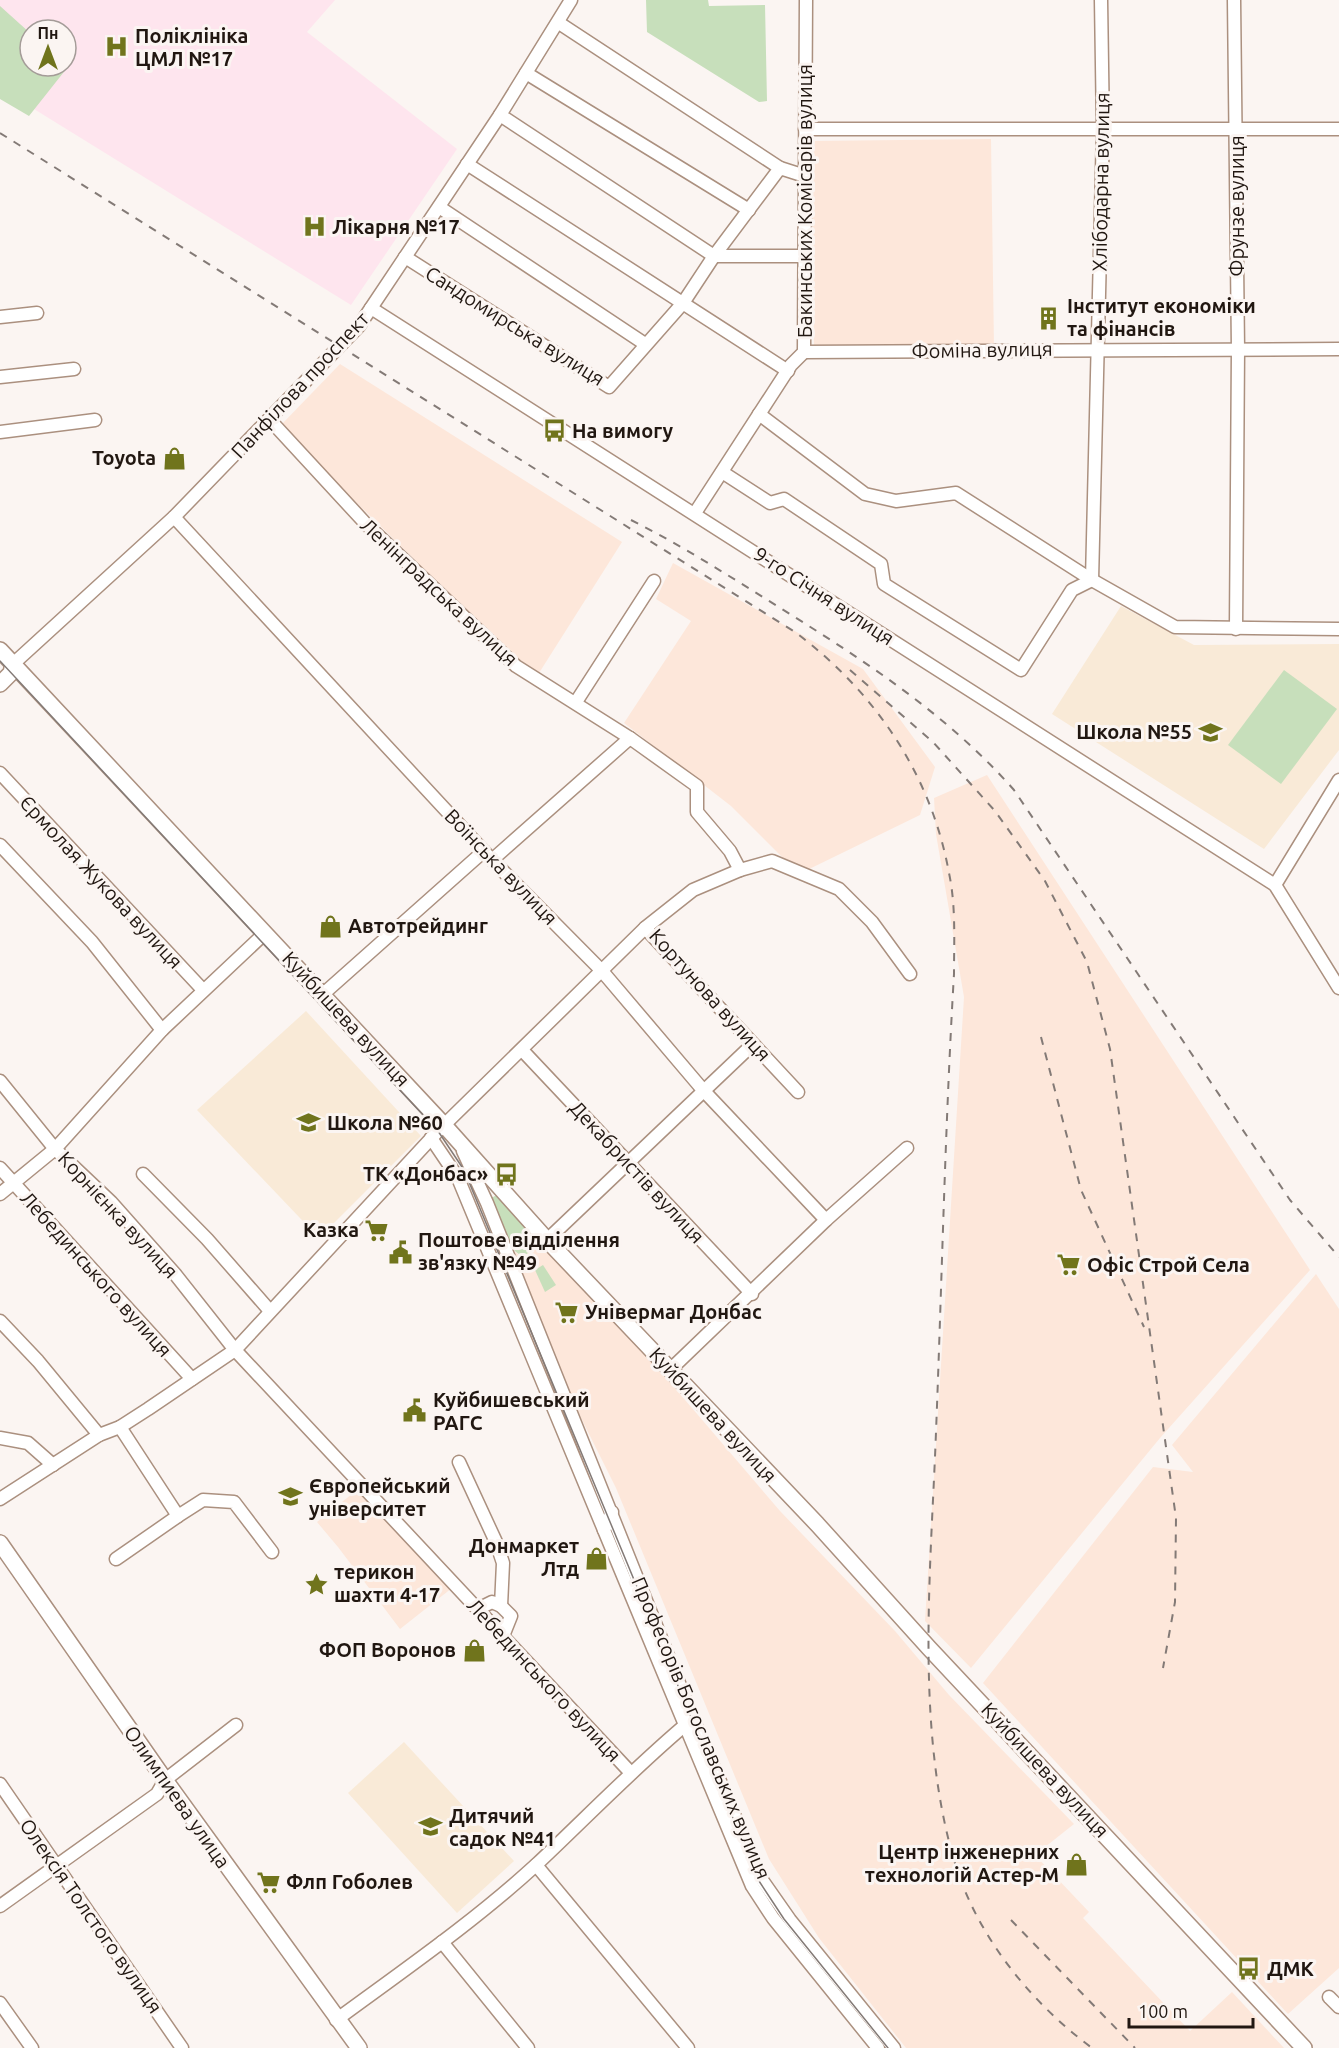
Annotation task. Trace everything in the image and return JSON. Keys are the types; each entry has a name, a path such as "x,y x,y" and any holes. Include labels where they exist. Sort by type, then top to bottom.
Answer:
{"main road":[{"path":"0,684 11,673 4,662"},
{"name":"Куйбишева вулиця","path":"4,662 265,933 444,1125 547,1240 671,1369 1304,2048"},
{"name":"Олимпиева улица","path":"0,1543 165,1780 336,2020 359,2048"}],"street":[{"name":"Панфілова проспект","path":"4,662 174,516 359,327 559,23 571,0"},
{"name":"Бакинських Комісарів вулиця","path":"695,513 788,371 804,352 806,0"},
{"name":"Хлібодарна вулиця","path":"1092,580 1103,130 1101,0"},
{"name":"Фрунзе вулиця","path":"1234,0 1238,349 1236,628"},
{"path":"559,23 780,168 805,176"},
{"path":"526,73 749,210"},
{"path":"500,114 714,256 805,256"},
{"path":"805,129 1339,129"},
{"path":"467,164 788,371"},
{"name":"Сандомирська вулиця","path":"405,257 609,387 683,303 714,256 780,168"},
{"path":"439,207 645,344"},
{"name":"9-го Січня вулиця","path":"371,308 1275,885"},
{"path":"0,317 37,313"},
{"name":"Фоміна вулиця","path":"804,352 1339,349"},
{"path":"0,377 74,369"},
{"path":"759,414 865,494 896,501 956,493 1092,580 1175,627 1339,629"},
{"path":"0,432 95,420"},
{"name":"Ленінградська вулиця","path":"270,420 366,524 516,666 576,702 697,786 697,812 730,850 740,870"},
{"path":"722,472 770,503 784,499 881,564 884,584 1021,670 1072,590 1092,580"},
{"name":"Воїнська вулиця","path":"174,516 488,855 602,971 703,1090 826,1220"},
{"path":"576,702 654,581"},
{"path":"322,995 630,738"},
{"name":"Єрмолая Жукова вулиця","path":"0,773 203,990"},
{"path":"1339,780 1275,885 1339,988"},
{"path":"0,845 92,942 162,1030"},
{"name":"Кортунова вулиця","path":"798,1092 645,928 693,890 740,870 772,861 839,889 872,922 910,974"},
{"path":"0,1499 99,1435 120,1427 235,1350 431,1138 645,928"},
{"path":"0,1194 55,1149 162,1030 265,933"},
{"path":"547,1240 752,1045"},
{"name":"Декабристів вулиця","path":"522,1050 752,1294"},
{"name":"Корнієнка вулиця","path":"0,1081 55,1149 111,1202 168,1266 235,1350"},
{"name":"Професорів Богославських вулиця","path":"431,1138 458,1178 604,1530 762,1880 790,1920 894,2048"},
{"name":"Професорів Богославських вулиця","path":"458,1141 488,1203 612,1512 752,1886 773,1918 878,2048"},
{"path":"671,1369 752,1294 826,1220 907,1148"},
{"name":"Лебединського вулиця","path":"0,1168 192,1379"},
{"path":"143,1174 207,1239 270,1311"},
{"path":"0,1321 99,1435"},
{"name":"Лебединського вулиця","path":"235,1350 631,1773"},
{"path":"120,1427 178,1516"},
{"path":"0,1438 28,1443 53,1465"},
{"path":"459,1462 496,1542 503,1563 501,1606"},
{"path":"116,1559 203,1500 234,1502 272,1552"},
{"path":"604,1530 612,1512"},
{"path":"478,1609 492,1602 501,1606 511,1616 503,1636"},
{"path":"336,2020 442,1942 536,1865 631,1773 690,1721"},
{"path":"0,1906 157,1794 165,1780 236,1725"},
{"name":"Олексія Толстого вулиця","path":"0,1784 182,2048"},
{"path":"536,1865 688,2048"},
{"path":"442,1942 528,2048"},
{"path":"1329,1997 1339,2007"},
{"path":"0,2003 32,2048"}],"shaded area":[{"name":"Лікарня №17","path":"0,0 335,0 307,32 457,149 351,305 0,88"},
{"path":"991,139 994,348 814,350 811,141"},
{"path":"340,364 622,542 539,673 509,652 321,468 282,424"},
{"path":"673,563 863,669 935,767 920,815 799,874 731,806 624,723 691,621 656,599"},
{"name":"Школа №55","path":"1121,606 1194,645 1339,644 1339,750 1264,849 1052,714"},
{"path":"987,775 1310,1270 1160,1438 971,1668 925,1621 964,997 936,834 934,798"},
{"name":"Школа №60","path":"306,1011 421,1136 319,1238 197,1110"},
{"path":"542,1243 645,1353 780,1511 895,1631 949,1695 1074,1824 1035,1855 1089,1912 1083,1918 1190,2031 1232,1992 1284,2048 906,2048 819,1938 769,1859 616,1488 567,1390 511,1248 518,1254 524,1255"},
{"path":"1316,1274 1339,1309 1339,1968 1288,2014 983,1683 1153,1467 1193,1472 1172,1445"},
{"path":"362,1486 452,1588 400,1629 317,1522"},
{"name":"Дитячий садок №41","path":"404,1742 514,1861 457,1913 348,1793"}],"green space":[{"path":"646,0 708,0 709,6 765,5 767,101 759,102 647,32"},
{"path":"0,6 18,22 18,78 59,78 29,116 0,99"},
{"path":"1284,670 1337,709 1281,784 1228,745"},
{"path":"498,1194 542,1243 527,1254 517,1253 507,1240 490,1199"},
{"path":"543,1265 556,1285 545,1292 535,1270"}],"tram line":[{"path":"0,661 438,1131 464,1170 759,1881 784,1919 888,2048"}],"railway":[{"path":"0,133 795,632 850,681 895,738 913,769 929,802 940,837 951,885 954,923 954,974 929,1592 928,1647 934,1756 942,1809 954,1860 976,1915 1008,1965 1027,1988 1047,2010 1092,2048"},
{"path":"631,520 723,572 872,667 932,712 988,762 1014,790 1290,1200 1339,1257"},
{"path":"850,670 933,742 995,811 1045,881 1087,962 1110,1049 1176,1518 1175,1602 1163,1668"},
{"path":"1041,1037 1081,1190 1144,1327"},
{"path":"1011,1920 1135,2048"}],"place":[{"name":"Поліклініка ЦМЛ №17","path":"117,47"},
{"name":"Лікарня №17","path":"314,227"},
{"name":"Інститут економіки та фінансів","path":"1049,318"},
{"name":"На вимогу","path":"554,431"},
{"name":"Toyota","path":"174,458"},
{"name":"Школа №55","path":"1210,732"},
{"name":"Автотрейдинг","path":"330,926"},
{"name":"Школа №60","path":"309,1123"},
{"name":"ТК «Донбас»","path":"506,1174"},
{"name":"Казка","path":"377,1230"},
{"name":"Поштове відділення зв'язку №49","path":"400,1252"},
{"name":"Офіс Строй Села","path":"1069,1265"},
{"name":"Універмаг Донбас","path":"567,1312"},
{"name":"Куйбишевський РАГС","path":"415,1411"},
{"name":"Європейський університет","path":"291,1497"},
{"name":"Донмаркет Лтд","path":"597,1558"},
{"name":"терикон шахти 4-17","path":"316,1584"},
{"name":"ФОП Воронов","path":"474,1650"},
{"name":"Дитячий садок №41","path":"431,1827"},
{"name":"Центр інженерних технологій Астер-М","path":"1077,1864"},
{"name":"Флп Гоболев","path":"268,1882"},
{"name":"ДМК","path":"1249,1969"}]}
